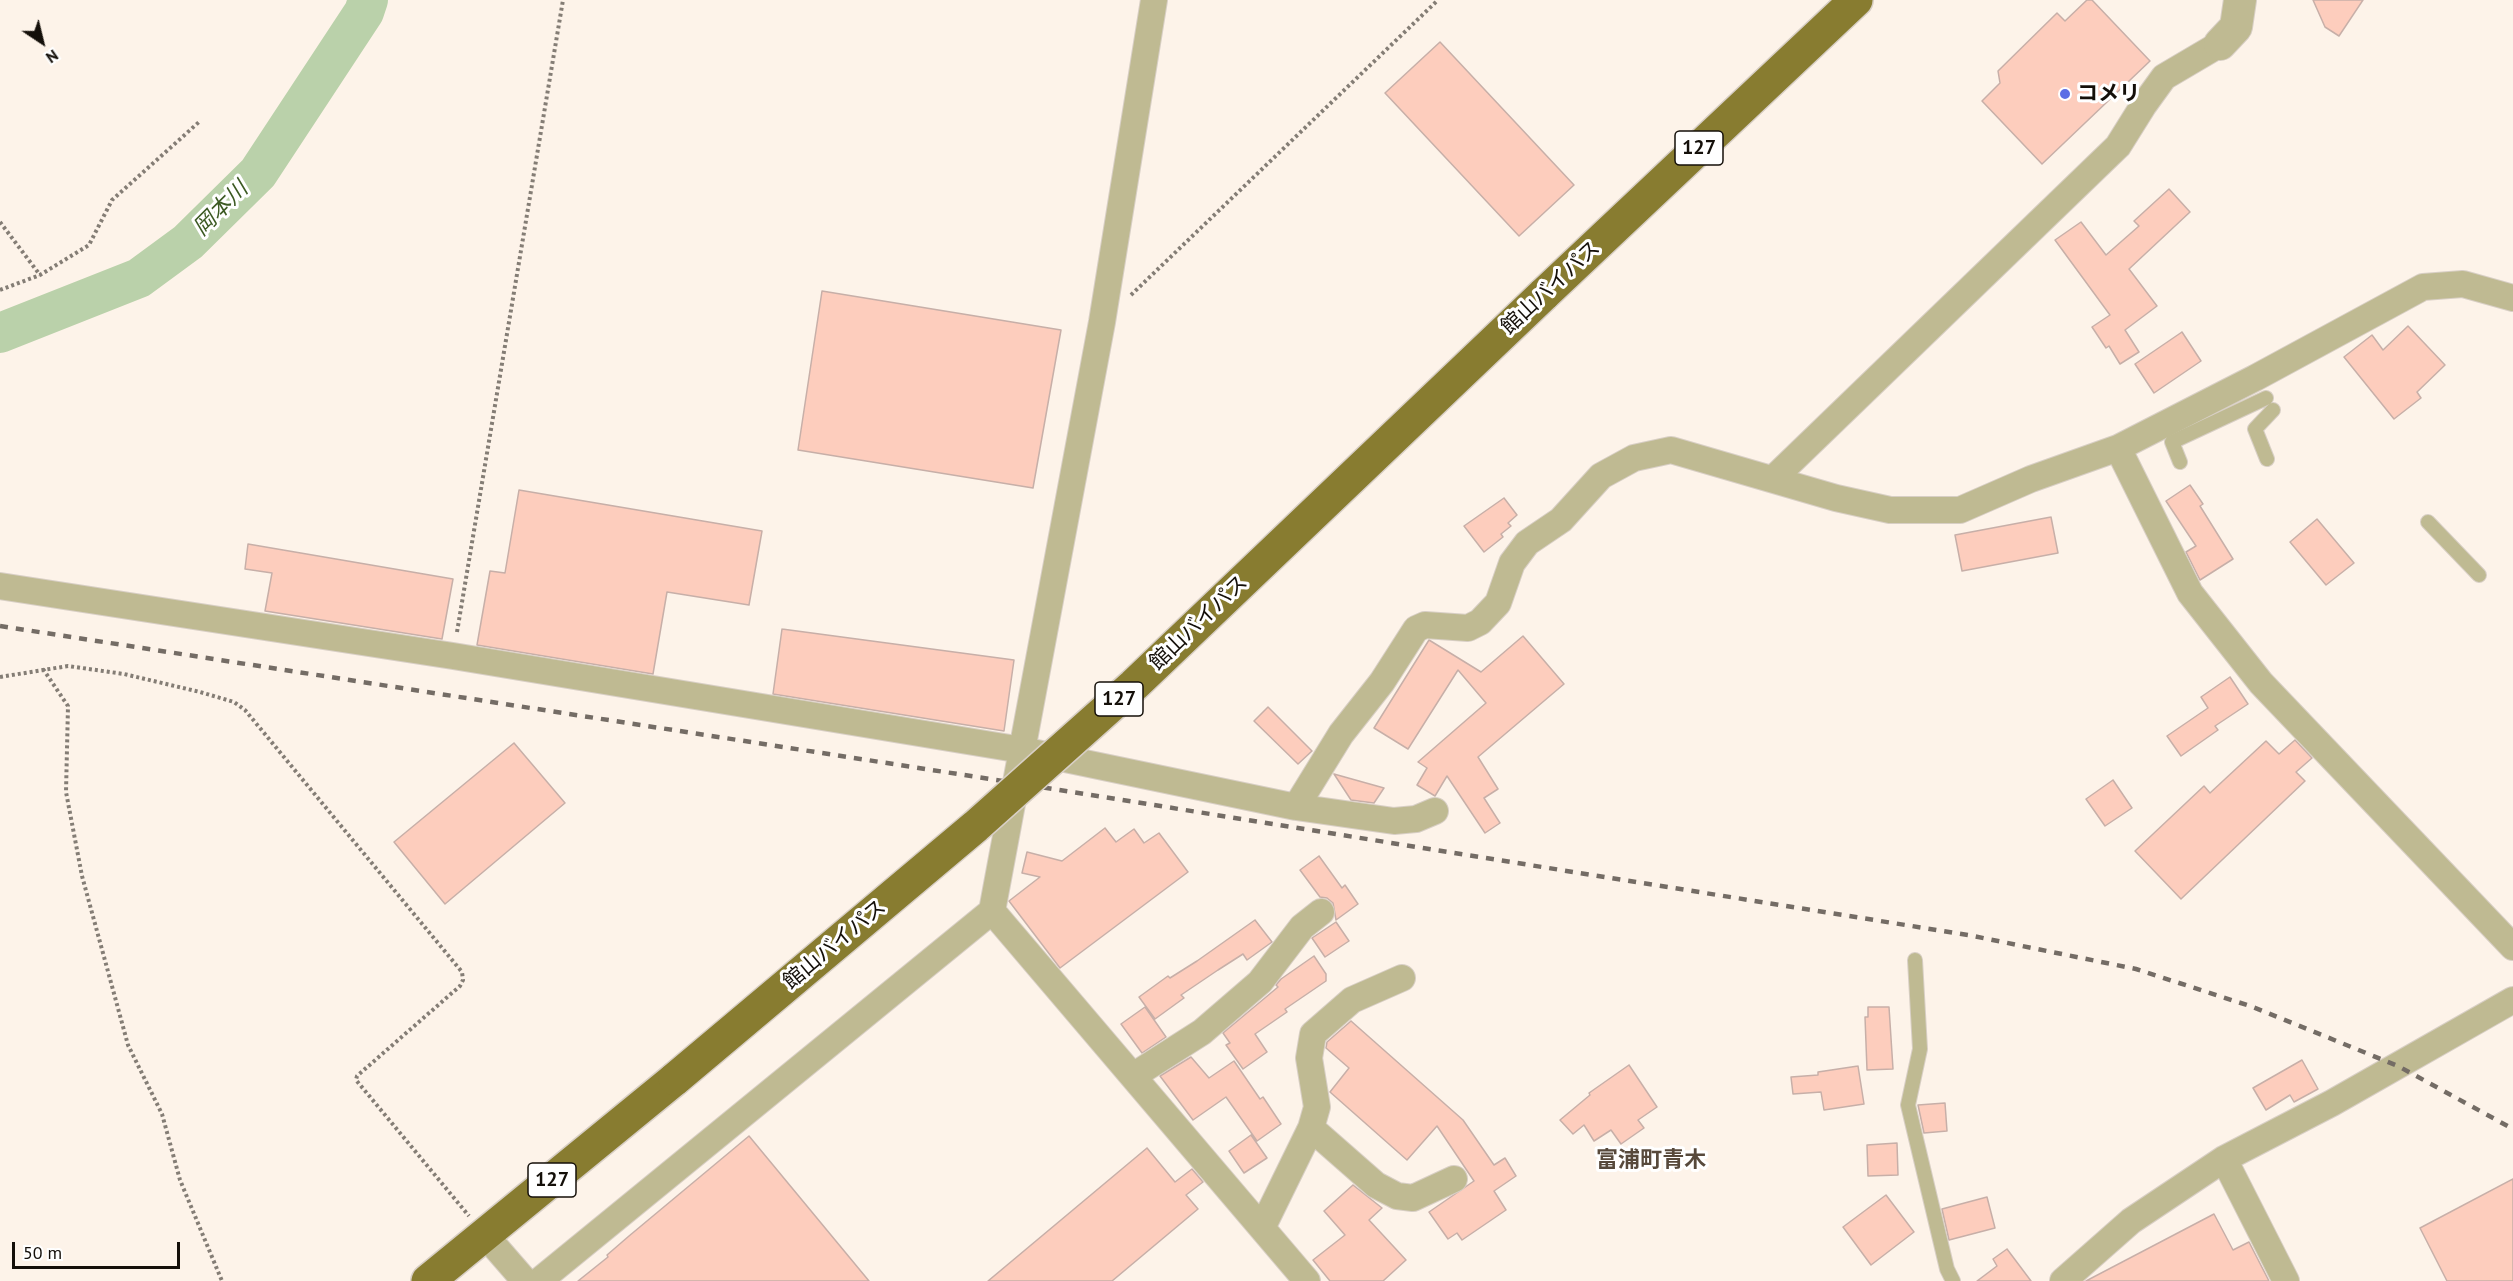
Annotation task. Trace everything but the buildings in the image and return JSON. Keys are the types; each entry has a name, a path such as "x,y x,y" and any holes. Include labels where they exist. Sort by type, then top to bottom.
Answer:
{"highway":[{"name":"館山バイパス","path":"428,1281 675,1079 976,826 1134,685 1856,0"}],"street":[{"path":"539,1281 992,910 1102,322 1154,0"},
{"path":"1774,478 2118,146 2164,77 2220,44 2236,27 2240,0"},
{"path":"1296,807 1341,734 1382,682 1416,629 1425,625 1468,628 1480,622 1498,603 1512,563 1527,543 1561,520 1601,476 1634,458 1671,450 1774,478 1836,498 1890,510 1960,510 2031,479 2118,448 2255,378 2423,287 2463,284 2513,298"},
{"path":"2118,448 2190,592 2261,683 2513,947"},
{"path":"0,586 453,656 1022,750 1296,807 1394,821 1416,819 1435,811"},
{"path":"992,910 1307,1281"},
{"path":"1133,1076 1202,1032 1260,982 1302,927 1321,912"},
{"path":"1262,1228 1311,1128 1317,1107 1309,1058 1313,1034 1352,1000 1402,978"},
{"path":"2063,1281 2131,1221 2224,1159 2342,1098 2513,1000"},
{"path":"1311,1128 1376,1185 1397,1196 1413,1198 1454,1179"},
{"path":"2224,1159 2286,1281"},
{"path":"484,1235 525,1281"}],"lane":[{"path":"2180,462 2172,442 2270,404 2255,429 2267,459"},
{"path":"2428,522 2479,574"},
{"path":"1915,960 1920,1049 1908,1105 1947,1269 1953,1281"}],"path":[{"path":"453,656 562,0"},
{"path":"1102,322 1438,0"},
{"path":"0,290 40,275 89,245 112,200 199,122"},
{"path":"0,222 40,275"},
{"path":"0,677 68,666 124,675 234,702 245,710 462,972 463,980 460,986 357,1076 356,1080 484,1235"},
{"path":"43,669 68,706 66,792 82,876 128,1045 162,1114 180,1180 222,1281"}],"waterway":[{"name":"岡本川","path":"0,333 139,278 188,242 258,173 364,12 368,0"}],"railway":[{"path":"0,626 1016,783 1968,935 2136,969 2253,1007 2398,1066 2513,1129"}],"place":[{"name":"コメリ","path":"2065,94"}],"district":[{"name":"富浦町青木","path":"1651,1161"}]}
